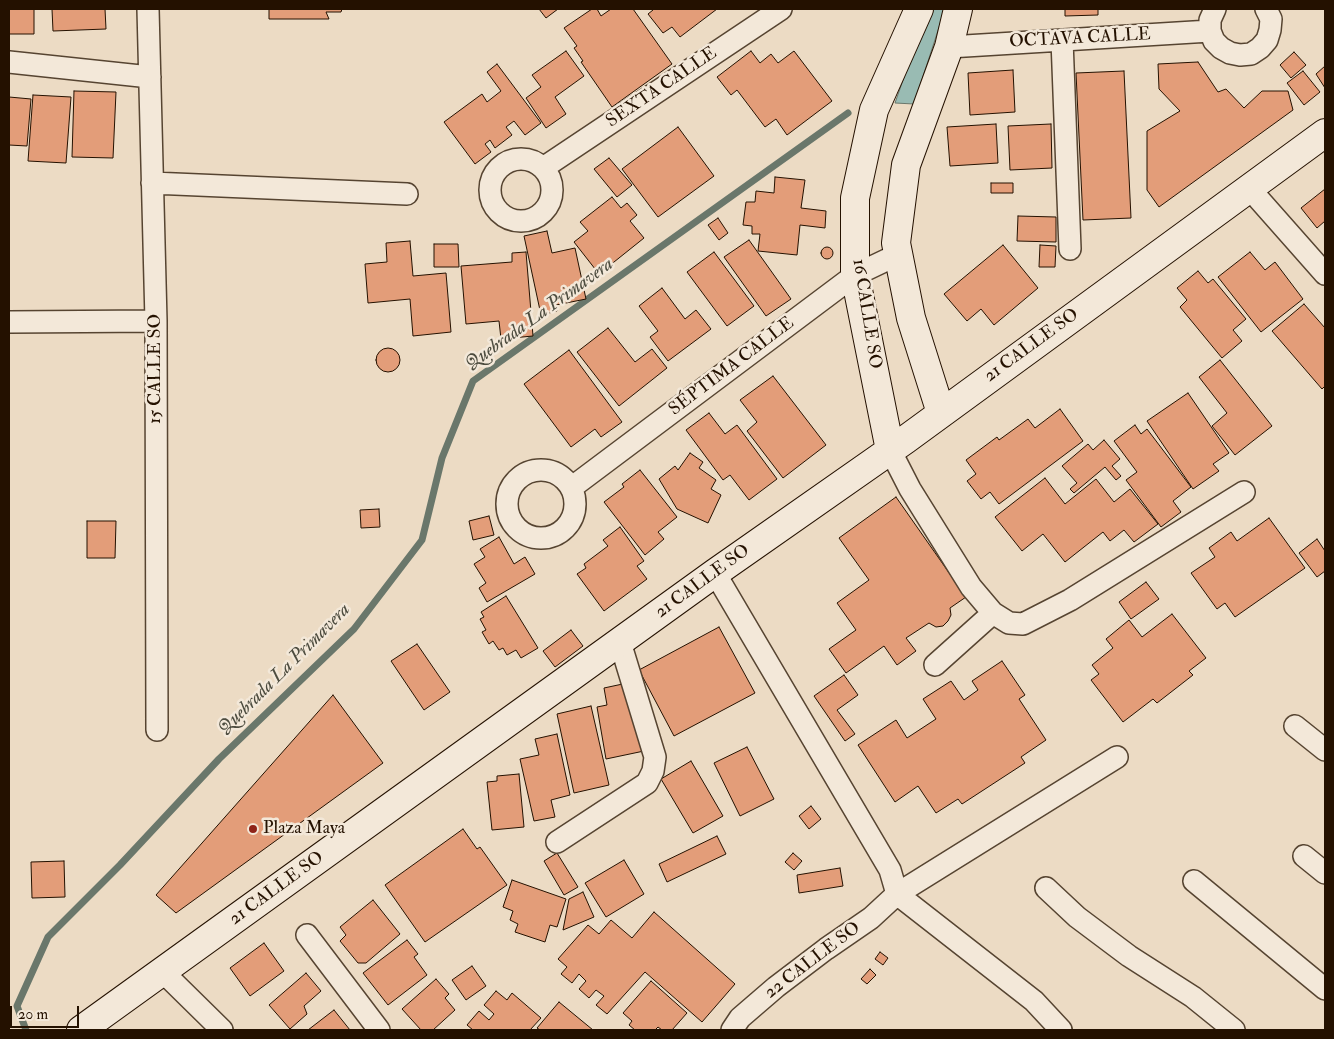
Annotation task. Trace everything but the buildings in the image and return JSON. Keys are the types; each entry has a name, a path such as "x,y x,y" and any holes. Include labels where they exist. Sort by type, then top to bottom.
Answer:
{"street":[{"name":"15 CALLE SO","path":"148,9 156,322 157,730"},
{"name":"SEXTA CALLE","path":"543,168 781,9"},
{"name":"16 CALLE SO","path":"890,450 855,275 855,198 874,110 918,9"},
{"path":"941,413 912,318 896,243 906,165 949,47 958,9"},
{"path":"1215,9 1210,20 1210,30 1214,41 1230,53 1240,55 1251,54 1267,40 1271,19 1266,9"},
{"name":"OCTAVA CALLE","path":"949,47 1210,30"},
{"path":"1062,40 1070,249"},
{"path":"9,62 150,77"},
{"name":"21 CALLE SO","path":"81,1030 715,573 890,450 1325,134"},
{"path":"152,183 407,194"},
{"path":"1249,188 1325,274"},
{"name":"SÉPTIMA CALLE","path":"571,488 855,275 899,254"},
{"path":"9,322 156,322"},
{"path":"890,450 910,489 971,587 993,613 1008,623 1023,624 1070,600 1244,492"},
{"path":"715,573 890,870 897,894 1034,1001 1062,1030"},
{"path":"934,665 993,613"},
{"path":"557,842 647,783 654,771 655,757 620,642"},
{"path":"1295,726 1325,750"},
{"name":"22 CALLE SO","path":"732,1030 740,1018 776,987 871,918 897,894 1117,757"},
{"path":"1304,856 1325,873"},
{"path":"1194,880 1325,990"},
{"path":"1046,888 1077,917 1130,956 1193,997 1234,1030"},
{"path":"307,936 379,1030"},
{"path":"162,971 222,1030"}],"water":[{"path":"928,9 945,9 914,104 895,103"}],"waterway":[{"name":"Quebrada La Primavera","path":"26,1030 17,1006 48,937 120,865 219,759 354,629 422,540 442,458 473,381 848,113"}],"place":[{"name":"Plaza Maya","path":"253,829"}]}
